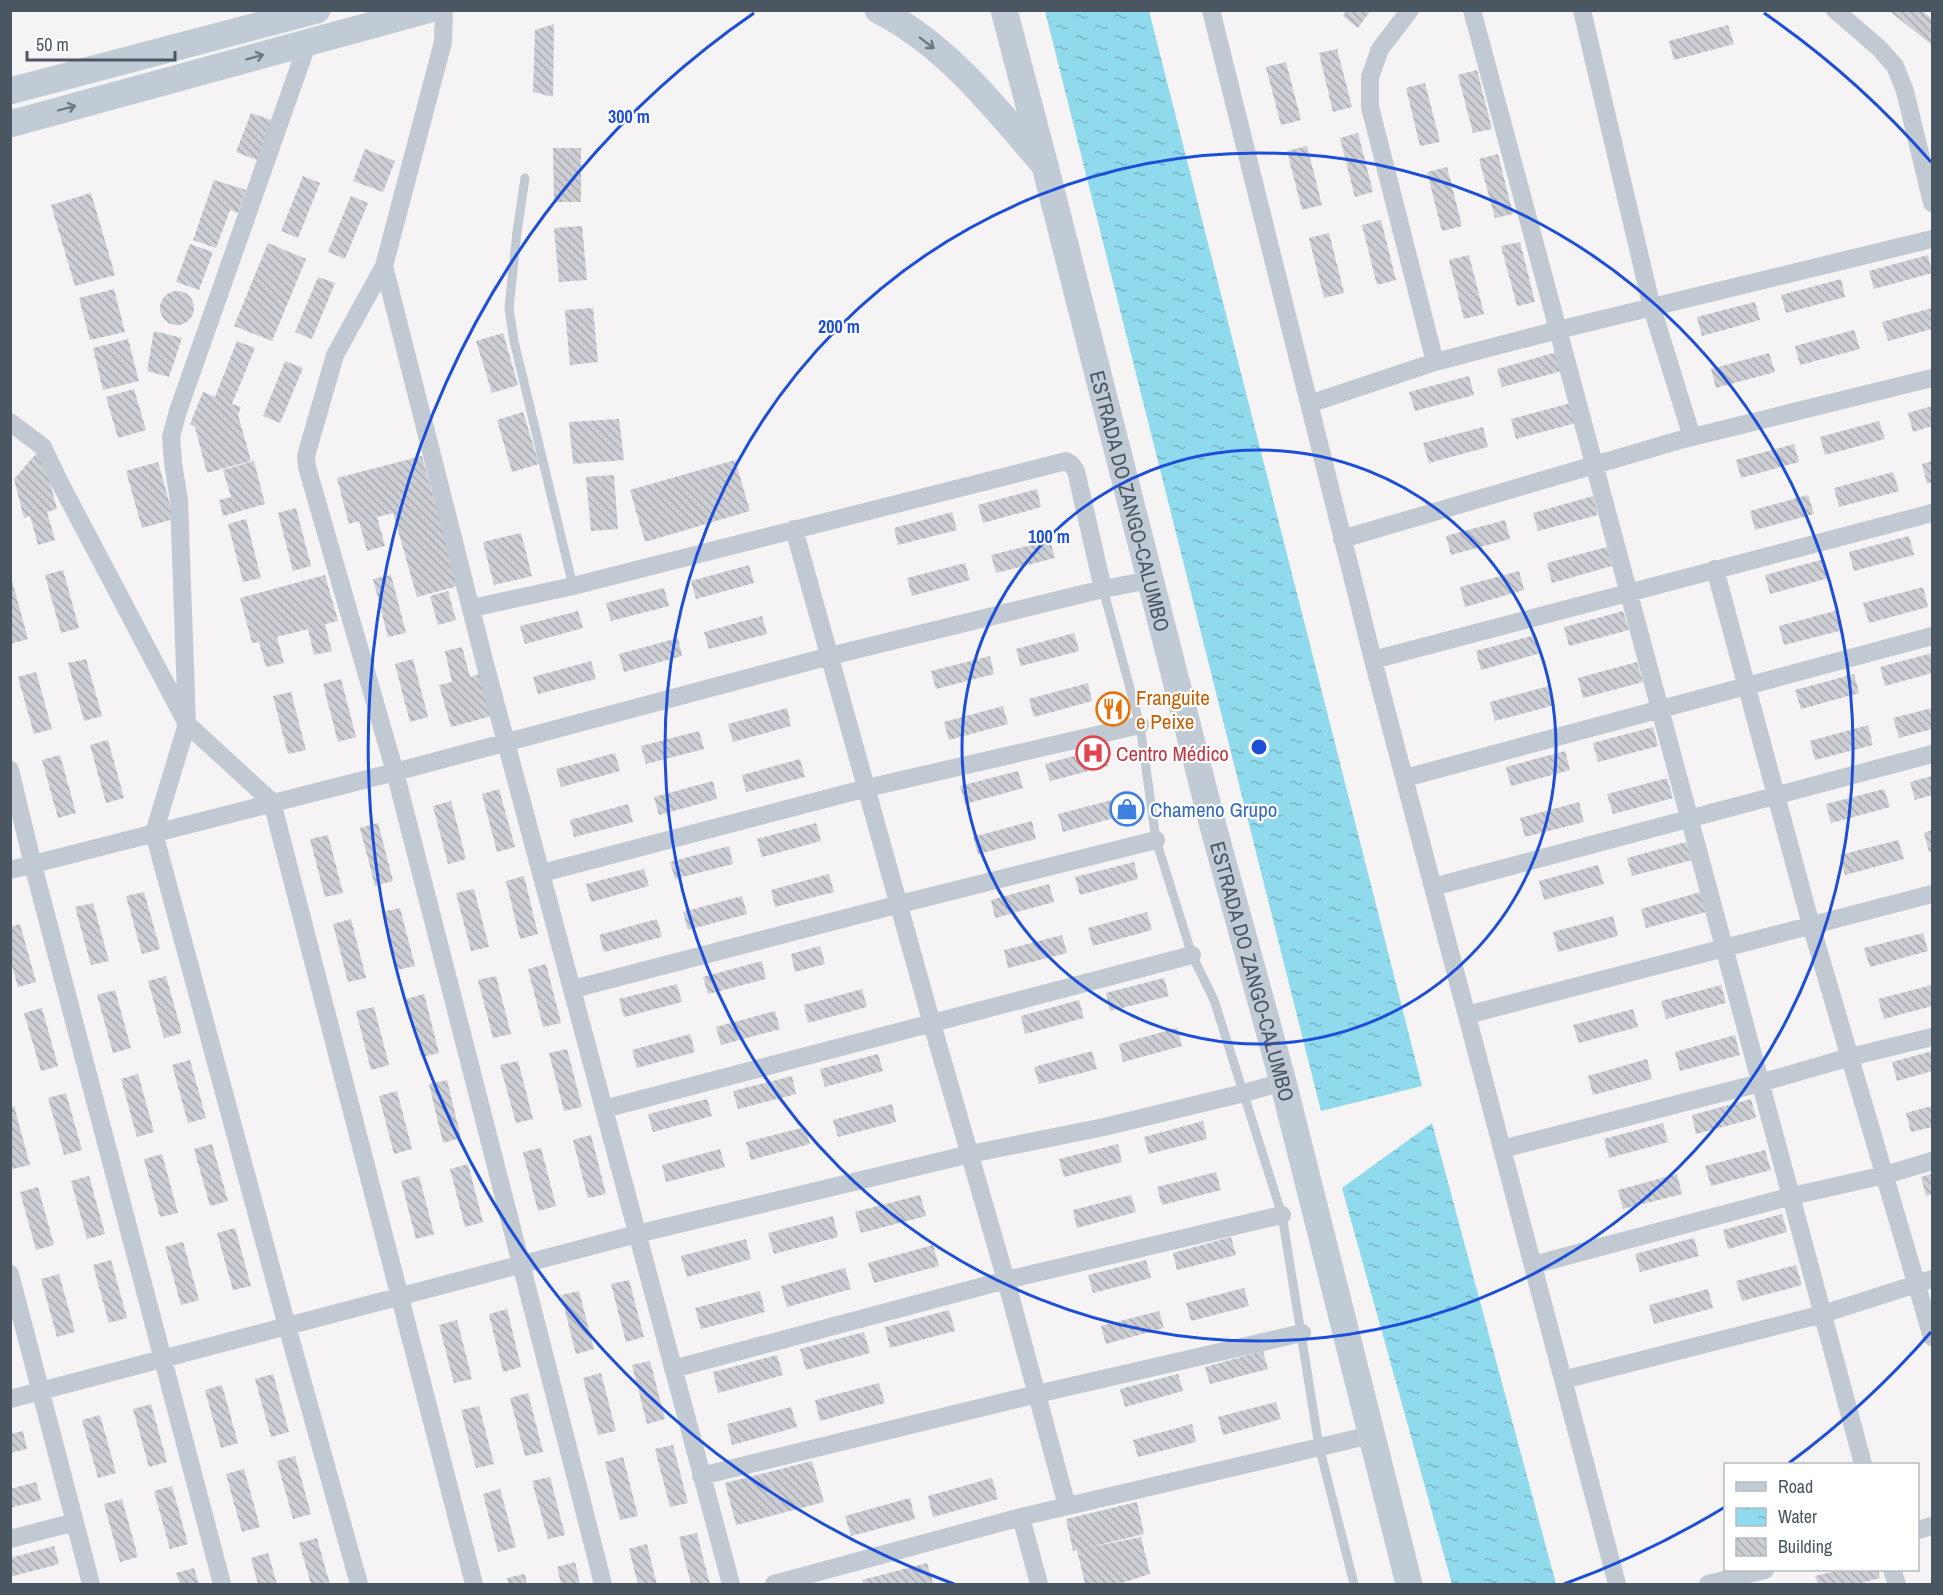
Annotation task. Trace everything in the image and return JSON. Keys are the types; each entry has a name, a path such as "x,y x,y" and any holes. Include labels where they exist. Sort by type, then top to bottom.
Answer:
{"main road":[{"path":"10,91 317,10"},
{"path":"10,124 426,10"},
{"path":"878,10 895,19 941,53 980,91 1045,166"},
{"name":"ESTRADA DO ZANGO-CALUMBO","path":"1004,10 1213,826 1283,1082 1409,1584"}],"street":[{"path":"444,10 443,42 384,266 335,355 306,456 308,478 395,772 603,1584"},
{"path":"1211,10 1373,660 1617,1584"},
{"path":"1410,10 1380,49 1370,77 1370,107 1436,362"},
{"path":"1472,10 1863,1463"},
{"path":"1582,10 1652,308 1692,437"},
{"path":"1835,10 1879,48 1895,66 1905,91 1932,203"},
{"path":"308,42 178,411 171,437 179,500 187,724 154,833 359,1584"},
{"path":"1309,404 1436,362 1932,239"},
{"path":"384,266 507,741 731,1584"},
{"path":"1342,538 1692,437 1932,378"},
{"path":"10,422 43,447 65,494 187,724 272,802 474,1584"},
{"path":"472,608 573,586 1066,461 1076,471 1103,589"},
{"path":"1373,660 1932,513"},
{"path":"794,529 1006,1280 1067,1506"},
{"path":"1715,569 1850,1058 1885,1175 1925,1281 1932,1337"},
{"path":"10,870 395,772 830,656 1103,589 1150,580"},
{"path":"1405,778 1932,636"},
{"path":"542,873 867,788 1140,725"},
{"path":"1433,887 1932,754"},
{"path":"10,770 222,1584"},
{"path":"573,989 1156,840"},
{"path":"1467,1015 1932,894"},
{"path":"604,1109 1192,955"},
{"path":"1502,1149 1932,1037"},
{"path":"10,1399 637,1234 970,1154 1104,1126 1283,1082"},
{"path":"1533,1265 1932,1161"},
{"path":"673,1369 1006,1280 1282,1215"},
{"path":"10,1274 91,1584"},
{"path":"1563,1380 1823,1314 1925,1281"},
{"path":"701,1476 1037,1394 1302,1333"},
{"path":"774,1584 1021,1517 1371,1436"},
{"path":"1021,1517 1039,1584"},
{"path":"10,1539 75,1522"},
{"path":"1708,1584 1757,1571"}],"lane":[{"path":"525,178 509,308 514,341 573,586"},
{"path":"1103,589 1140,725 1156,840 1192,955 1214,1000 1282,1215 1320,1446 1354,1584"}],"water":[{"path":"1045,11 1149,11 1422,1086 1321,1111"},
{"path":"1432,1123 1556,1584 1452,1584 1342,1188"}],"building":[{"path":"1347,10 1371,10 1358,28 1343,16"},
{"path":"1888,10 1921,10 1932,19 1932,45"},
{"path":"554,24 553,97 533,92 535,30"},
{"path":"1728,25 1734,44 1674,60 1669,41"},
{"path":"1337,49 1352,107 1333,112 1319,53"},
{"path":"1286,62 1301,120 1281,125 1266,67"},
{"path":"1477,70 1492,129 1473,133 1458,75"},
{"path":"1425,83 1440,142 1420,146 1406,88"},
{"path":"251,113 274,121 259,161 236,152"},
{"path":"1358,133 1373,192 1355,197 1340,138"},
{"path":"1307,146 1322,205 1302,210 1287,151"},
{"path":"553,148 581,148 581,202 554,202"},
{"path":"365,149 395,161 383,192 353,181"},
{"path":"1498,154 1513,214 1495,218 1479,159"},
{"path":"1447,167 1462,226 1442,231 1427,172"},
{"path":"303,176 320,183 298,238 281,231"},
{"path":"214,180 246,190 238,213 230,210 216,248 193,240"},
{"path":"91,193 115,275 75,286 51,205"},
{"path":"351,196 368,203 345,259 328,252"},
{"path":"1381,220 1396,280 1377,285 1362,225"},
{"path":"582,226 587,280 559,282 554,228"},
{"path":"1329,233 1344,293 1324,298 1309,238"},
{"path":"1520,242 1535,302 1517,306 1501,246"},
{"path":"268,243 306,259 272,341 234,326"},
{"path":"190,244 213,252 199,290 176,282"},
{"path":"1469,255 1484,314 1464,319 1449,260"},
{"path":"1928,255 1932,273 1874,289 1869,271"},
{"path":"318,277 335,283 312,339 295,332"},
{"path":"1841,279 1845,297 1786,313 1781,295"},
{"path":"114,289 125,332 90,340 79,298"},
{"path":"177,291 189,296 194,308 189,320 177,325 165,320 160,308 165,296"},
{"path":"1755,302 1760,320 1702,336 1697,317"},
{"path":"593,308 598,362 570,365 565,310"},
{"path":"1932,308 1932,329 1888,341 1882,322"},
{"path":"1854,330 1860,349 1800,365 1795,346"},
{"path":"154,331 182,338 169,377 147,371"},
{"path":"503,333 518,385 492,393 476,341"},
{"path":"128,339 139,381 103,390 93,348"},
{"path":"237,341 255,348 232,404 241,407 238,415 251,461 207,473 195,427 190,424 203,392 215,397"},
{"path":"1557,352 1562,371 1502,387 1497,369"},
{"path":"1769,353 1775,372 1716,388 1711,369"},
{"path":"285,361 303,368 280,423 263,416"},
{"path":"1469,376 1474,395 1415,411 1409,392"},
{"path":"134,389 146,430 118,438 106,397"},
{"path":"1571,403 1576,423 1516,439 1511,419"},
{"path":"1932,406 1932,426 1913,432 1908,413"},
{"path":"523,412 539,464 512,472 497,420"},
{"path":"619,419 624,460 573,464 569,422"},
{"path":"1879,421 1885,439 1825,455 1820,437"},
{"path":"1483,427 1488,447 1429,463 1423,443"},
{"path":"1794,444 1799,462 1741,478 1736,460"},
{"path":"41,448 57,509 47,512 55,540 38,545 30,516 24,518 14,479"},
{"path":"422,456 458,586 417,597 393,513 377,517 385,546 367,551 359,521 349,524 337,478"},
{"path":"735,460 750,511 645,542 630,490"},
{"path":"254,461 265,504 223,516 219,500 231,497 223,470"},
{"path":"1932,461 1932,482 1927,484 1922,464"},
{"path":"158,462 174,519 142,528 126,471"},
{"path":"1893,472 1899,491 1839,507 1834,488"},
{"path":"614,475 618,529 591,531 586,477"},
{"path":"1037,489 1041,507 983,523 978,505"},
{"path":"1808,495 1814,514 1755,530 1750,511"},
{"path":"1593,496 1598,515 1538,531 1533,513"},
{"path":"296,508 311,566 293,571 278,513"},
{"path":"952,512 957,530 898,545 894,528"},
{"path":"246,519 261,578 243,582 228,524"},
{"path":"1505,520 1510,539 1451,555 1446,536"},
{"path":"521,533 532,576 494,585 483,542"},
{"path":"1909,536 1914,555 1854,571 1849,552"},
{"path":"1050,540 1055,558 996,573 991,555"},
{"path":"1607,547 1612,566 1552,583 1547,563"},
{"path":"1824,559 1829,578 1770,594 1765,575"},
{"path":"965,563 970,580 912,596 907,578"},
{"path":"749,565 754,583 696,599 691,581"},
{"path":"63,570 79,628 61,633 45,575"},
{"path":"1519,571 1524,590 1465,607 1460,587"},
{"path":"325,575 338,621 325,624 332,651 314,655 308,629 277,637 284,663 266,667 259,642 252,643 240,598"},
{"path":"391,575 406,633 388,637 373,579"},
{"path":"10,581 12,581 28,639 10,644"},
{"path":"1923,587 1928,607 1869,623 1863,603"},
{"path":"664,588 669,606 611,621 606,603"},
{"path":"448,591 456,620 438,625 430,596"},
{"path":"1838,610 1843,630 1784,645 1779,626"},
{"path":"578,611 583,628 525,644 520,626"},
{"path":"1623,611 1629,630 1569,646 1564,627"},
{"path":"762,616 767,634 709,649 704,632"},
{"path":"1074,633 1079,651 1021,666 1016,649"},
{"path":"1535,635 1541,653 1481,670 1476,651"},
{"path":"678,638 682,656 624,672 619,654"},
{"path":"462,647 470,677 480,674 492,716 451,727 439,685 452,682 445,651"},
{"path":"1932,653 1932,673 1885,686 1880,667"},
{"path":"990,656 994,674 936,689 931,671"},
{"path":"86,659 102,716 84,721 68,663"},
{"path":"413,659 428,717 410,722 395,664"},
{"path":"591,661 596,679 538,694 533,677"},
{"path":"1637,662 1643,682 1583,698 1578,678"},
{"path":"36,672 52,729 34,734 18,677"},
{"path":"1854,674 1859,693 1801,709 1795,690"},
{"path":"341,679 356,737 338,742 323,684"},
{"path":"1088,683 1092,701 1034,717 1029,699"},
{"path":"1549,686 1555,705 1495,721 1490,702"},
{"path":"291,692 306,750 288,754 273,696"},
{"path":"1003,706 1008,724 949,740 944,722"},
{"path":"787,708 791,726 733,742 728,724"},
{"path":"1932,708 1932,729 1899,738 1893,718"},
{"path":"1868,725 1873,745 1815,760 1810,741"},
{"path":"1653,727 1658,746 1598,762 1593,743"},
{"path":"699,731 704,749 646,764 641,746"},
{"path":"108,740 124,798 106,803 90,745"},
{"path":"1103,748 1108,766 1050,781 1045,764"},
{"path":"1565,751 1570,770 1511,786 1506,767"},
{"path":"615,753 620,771 561,787 556,769"},
{"path":"60,755 76,813 58,818 42,760"},
{"path":"800,759 805,777 746,792 742,775"},
{"path":"1018,771 1023,788 965,804 960,786"},
{"path":"1932,776 1932,795 1915,800 1910,782"},
{"path":"1667,778 1673,798 1613,814 1607,794"},
{"path":"713,781 717,799 659,815 654,797"},
{"path":"499,789 515,847 497,852 482,794"},
{"path":"1884,789 1890,807 1831,823 1826,804"},
{"path":"1116,799 1121,816 1063,832 1058,814"},
{"path":"451,801 466,859 448,864 433,806"},
{"path":"1579,802 1584,822 1525,837 1520,818"},
{"path":"628,804 633,822 574,837 570,820"},
{"path":"1032,821 1036,839 978,854 973,837"},
{"path":"378,823 393,881 375,886 360,828"},
{"path":"816,823 821,841 762,857 757,839"},
{"path":"1932,830 1932,851 1929,852 1924,833"},
{"path":"328,835 343,893 325,897 310,839"},
{"path":"1898,840 1904,859 1845,875 1840,855"},
{"path":"1686,842 1692,860 1632,876 1627,858"},
{"path":"729,846 733,864 675,879 670,862"},
{"path":"1134,862 1138,879 1080,895 1075,877"},
{"path":"1598,865 1604,884 1544,900 1539,881"},
{"path":"644,869 649,886 591,902 586,884"},
{"path":"829,874 834,892 775,907 771,890"},
{"path":"524,876 538,934 520,939 506,881"},
{"path":"1049,884 1054,902 995,918 991,900"},
{"path":"474,889 489,947 471,951 456,893"},
{"path":"144,892 160,949 142,954 126,896"},
{"path":"1700,892 1706,912 1646,928 1641,909"},
{"path":"742,896 747,914 688,930 683,912"},
{"path":"93,903 109,961 91,965 75,907"},
{"path":"400,908 415,966 397,970 382,912"},
{"path":"1147,912 1152,930 1093,946 1088,928"},
{"path":"1613,916 1618,936 1558,952 1553,932"},
{"path":"351,919 366,978 348,982 333,924"},
{"path":"657,919 662,937 604,952 599,935"},
{"path":"20,924 36,982 18,987 10,959 10,927"},
{"path":"1923,933 1928,951 1870,967 1864,948"},
{"path":"1062,935 1067,953 1008,968 1004,950"},
{"path":"820,946 825,964 795,972 791,954"},
{"path":"762,961 766,979 708,994 703,977"},
{"path":"546,964 561,1023 543,1027 528,969"},
{"path":"166,976 182,1033 164,1038 148,981"},
{"path":"496,976 511,1034 493,1038 478,980"},
{"path":"1164,978 1169,996 1110,1011 1106,993"},
{"path":"677,984 682,1002 624,1017 619,999"},
{"path":"1721,985 1726,1003 1666,1019 1661,1001"},
{"path":"1932,985 1932,1006 1884,1019 1878,999"},
{"path":"862,989 867,1007 808,1023 804,1005"},
{"path":"115,990 131,1048 113,1053 97,995"},
{"path":"424,994 439,1053 421,1057 406,999"},
{"path":"1079,1000 1084,1018 1025,1034 1021,1016"},
{"path":"374,1007 389,1065 371,1070 356,1011"},
{"path":"42,1008 58,1066 41,1071 24,1013"},
{"path":"1633,1009 1638,1027 1579,1043 1573,1025"},
{"path":"775,1011 780,1029 721,1045 716,1027"},
{"path":"1177,1028 1182,1046 1123,1062 1119,1044"},
{"path":"690,1034 695,1052 637,1068 632,1050"},
{"path":"1735,1035 1740,1055 1680,1071 1675,1052"},
{"path":"567,1049 582,1107 564,1111 549,1053"},
{"path":"1092,1051 1097,1069 1039,1084 1034,1067"},
{"path":"1932,1051 1932,1071 1897,1081 1892,1062"},
{"path":"878,1054 883,1071 825,1087 820,1069"},
{"path":"1647,1059 1652,1079 1593,1095 1588,1076"},
{"path":"190,1060 206,1118 188,1123 172,1065"},
{"path":"518,1061 533,1119 516,1123 500,1065"},
{"path":"138,1074 154,1132 137,1137 121,1079"},
{"path":"792,1076 796,1094 738,1109 733,1091"},
{"path":"447,1080 461,1138 443,1143 429,1084"},
{"path":"397,1091 412,1149 394,1154 379,1096"},
{"path":"66,1093 82,1150 64,1155 48,1098"},
{"path":"707,1099 712,1116 653,1132 648,1114"},
{"path":"1751,1099 1756,1118 1696,1134 1692,1115"},
{"path":"892,1104 896,1122 838,1137 833,1120"},
{"path":"14,1106 30,1165 12,1169 10,1108"},
{"path":"1932,1106 1932,1127 1911,1132 1906,1113"},
{"path":"1203,1121 1207,1139 1149,1154 1144,1137"},
{"path":"1663,1123 1668,1142 1609,1158 1604,1139"},
{"path":"805,1127 810,1144 751,1160 746,1142"},
{"path":"591,1135 606,1194 588,1198 573,1140"},
{"path":"212,1144 228,1201 210,1206 194,1149"},
{"path":"1118,1144 1122,1162 1064,1177 1059,1159"},
{"path":"541,1148 556,1206 538,1211 523,1152"},
{"path":"720,1149 725,1167 666,1182 662,1165"},
{"path":"1765,1150 1771,1170 1711,1186 1705,1166"},
{"path":"162,1154 178,1213 160,1217 144,1159"},
{"path":"468,1164 483,1222 465,1227 450,1169"},
{"path":"1216,1172 1221,1190 1162,1205 1157,1187"},
{"path":"1677,1174 1682,1194 1623,1209 1618,1190"},
{"path":"1932,1174 1932,1194 1926,1196 1921,1177"},
{"path":"89,1176 105,1234 87,1239 71,1181"},
{"path":"419,1176 434,1234 416,1239 401,1181"},
{"path":"38,1187 54,1245 36,1250 20,1192"},
{"path":"920,1195 926,1216 861,1233 855,1212"},
{"path":"1131,1195 1136,1212 1077,1228 1073,1210"},
{"path":"1782,1214 1787,1232 1728,1249 1723,1230"},
{"path":"833,1216 838,1237 774,1254 768,1233"},
{"path":"235,1228 251,1286 233,1290 217,1233"},
{"path":"1231,1237 1236,1255 1177,1270 1173,1253"},
{"path":"1694,1238 1699,1256 1640,1272 1635,1254"},
{"path":"746,1239 751,1259 687,1277 681,1256"},
{"path":"183,1242 199,1300 181,1305 165,1247"},
{"path":"933,1245 939,1266 874,1283 868,1263"},
{"path":"111,1260 127,1318 109,1323 93,1265"},
{"path":"1146,1260 1151,1278 1093,1293 1088,1275"},
{"path":"1796,1265 1802,1285 1742,1301 1736,1281"},
{"path":"845,1268 851,1289 787,1307 781,1286"},
{"path":"59,1274 75,1332 57,1337 41,1279"},
{"path":"629,1280 644,1337 626,1342 611,1284"},
{"path":"1244,1288 1249,1306 1191,1321 1186,1303"},
{"path":"1708,1289 1713,1308 1654,1324 1649,1305"},
{"path":"579,1291 594,1349 576,1354 561,1295"},
{"path":"760,1291 765,1312 701,1329 695,1308"},
{"path":"507,1309 521,1367 503,1372 489,1314"},
{"path":"949,1310 955,1331 890,1348 885,1327"},
{"path":"1159,1311 1164,1328 1106,1344 1101,1326"},
{"path":"457,1320 472,1379 454,1383 439,1325"},
{"path":"864,1332 870,1353 806,1370 800,1349"},
{"path":"1263,1351 1268,1369 1210,1384 1205,1367"},
{"path":"777,1355 783,1375 718,1393 713,1372"},
{"path":"650,1361 665,1419 647,1424 632,1365"},
{"path":"601,1373 616,1431 598,1435 583,1378"},
{"path":"273,1374 289,1432 271,1437 255,1379"},
{"path":"1178,1374 1183,1391 1125,1407 1120,1389"},
{"path":"879,1383 885,1403 820,1421 815,1400"},
{"path":"222,1385 238,1443 221,1448 205,1390"},
{"path":"528,1393 543,1452 525,1456 510,1398"},
{"path":"1276,1402 1281,1419 1223,1435 1218,1417"},
{"path":"151,1404 167,1462 149,1467 133,1409"},
{"path":"479,1406 494,1464 476,1468 461,1410"},
{"path":"791,1407 797,1427 732,1445 727,1424"},
{"path":"100,1415 116,1473 98,1478 82,1420"},
{"path":"1192,1424 1196,1442 1138,1457 1133,1440"},
{"path":"23,1431 27,1449 10,1453 10,1434"},
{"path":"673,1445 688,1503 670,1507 655,1449"},
{"path":"295,1456 311,1514 293,1519 277,1461"},
{"path":"623,1457 638,1516 620,1520 605,1462"},
{"path":"812,1461 824,1502 736,1525 725,1483"},
{"path":"244,1469 260,1527 242,1532 226,1474"},
{"path":"550,1477 565,1535 548,1539 532,1481"},
{"path":"992,1478 998,1499 933,1517 928,1496"},
{"path":"36,1482 41,1500 10,1508 10,1489"},
{"path":"172,1486 188,1544 170,1549 154,1491"},
{"path":"500,1489 516,1547 498,1552 483,1494"},
{"path":"910,1498 915,1519 851,1536 845,1516"},
{"path":"122,1499 138,1557 120,1562 104,1504"},
{"path":"1137,1502 1144,1534 1086,1548 1141,1537 1150,1574 1122,1584 1085,1584 1077,1550 1073,1551 1066,1519"},
{"path":"697,1533 710,1584 691,1584 679,1537"},
{"path":"317,1538 330,1584 311,1584 299,1543"},
{"path":"647,1544 657,1584 638,1584 629,1549"},
{"path":"54,1546 59,1564 10,1577 10,1558"},
{"path":"268,1553 277,1584 258,1584 251,1558"},
{"path":"575,1562 580,1584 561,1584 557,1567"},
{"path":"927,1563 933,1583 864,1584 862,1580"},
{"path":"194,1568 199,1584 180,1584 176,1573"},
{"path":"1836,1571 1878,1571 1880,1578 1858,1584 1818,1584 1815,1576"},
{"path":"525,1574 527,1584 509,1584 507,1578"}],"place":[{"name":"Franguite e Peixe","path":"1113,709"},
{"name":"Centro Médico","path":"1093,753"},
{"name":"Chameno Grupo","path":"1127,809"}]}
